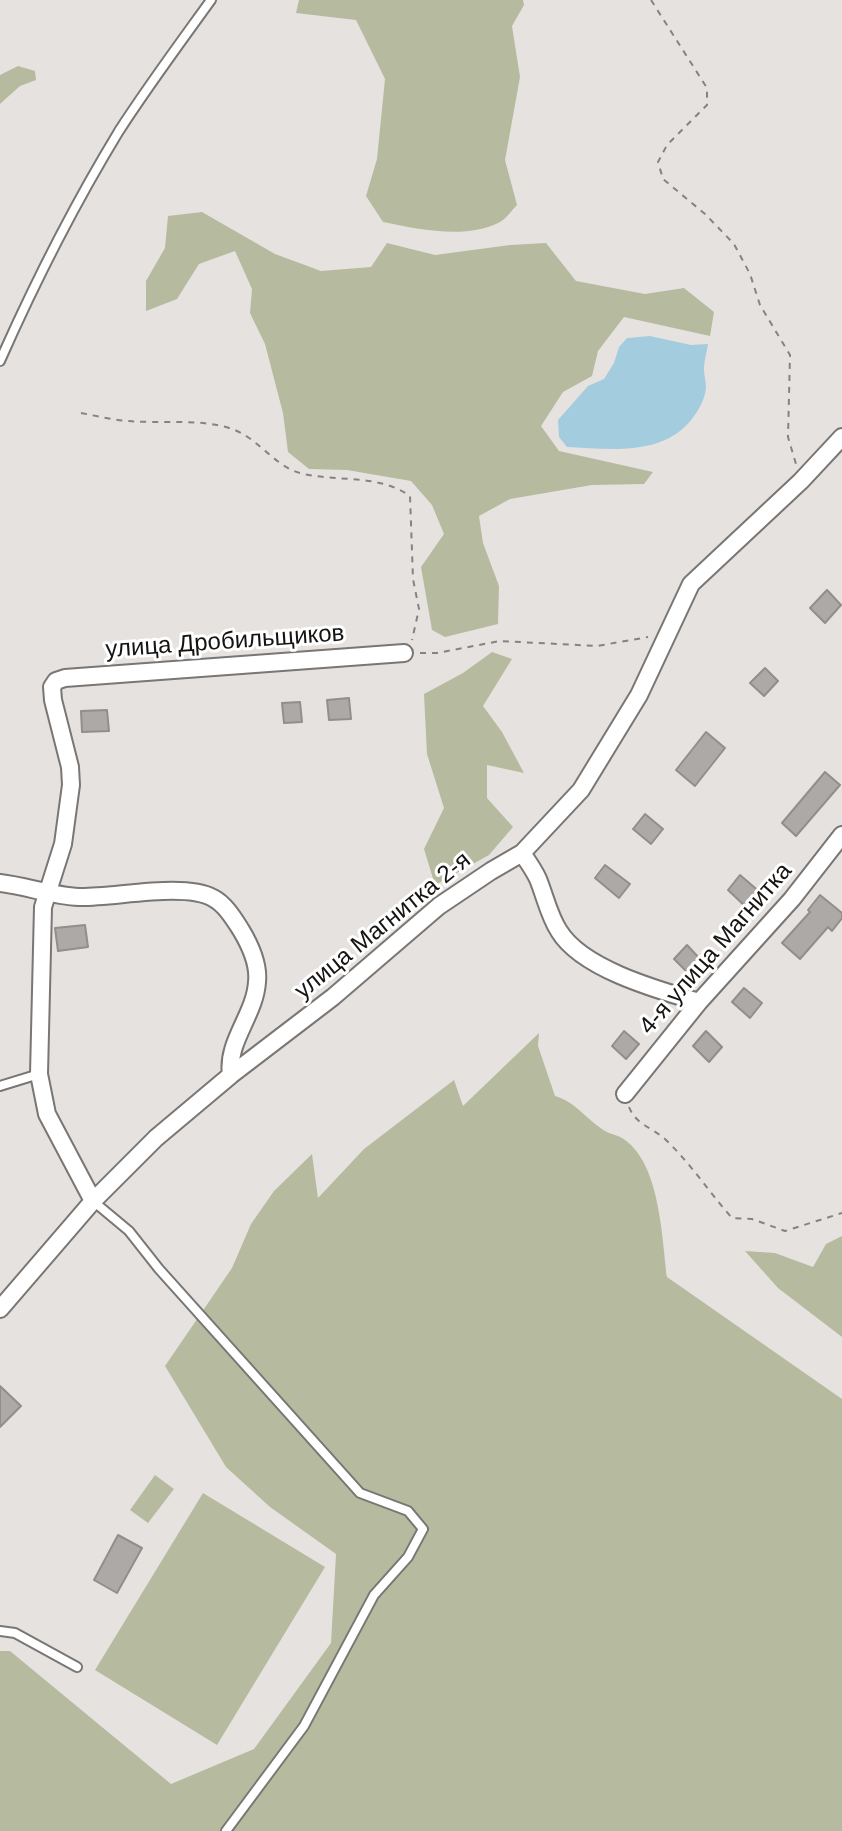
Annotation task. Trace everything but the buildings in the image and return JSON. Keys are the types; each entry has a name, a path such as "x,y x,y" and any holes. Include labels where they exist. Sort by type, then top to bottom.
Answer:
{"street":[{"name":"улица Магнитка 2-я","path":"0,1309 93,1201 156,1138 231,1075 333,997 439,906 522,853 581,790 639,695 691,584 801,481 842,437"},
{"name":"улица Дробильщиков","path":"48,891 63,844 71,785 70,767 53,700 52,687 56,681 404,653"},
{"name":"4-я улица Магнитка","path":"625,1094 699,1002 792,899 842,835"},
{"path":"522,853 537,875 558,930 570,946 587,958 659,990 699,1002"},
{"path":"0,883 75,897 177,891 214,898 228,911 250,945 258,980 230,1056 231,1075"},
{"path":"48,891 41,926 39,1074 47,1114 93,1201"}],"lane":[{"path":"0,361 98,167 141,98 211,0"},
{"path":"0,1086 39,1074"},
{"path":"93,1201 129,1231 159,1269 360,1493 408,1511 423,1529 408,1557 374,1595 304,1726 226,1831"},
{"path":"0,1631 15,1633 77,1667"}],"path":[{"path":"651,0 707,88 707,105 667,145 658,162 660,170 663,179 705,214 734,244 750,274 760,305 790,355 788,437 801,481"},
{"path":"81,413 126,421 218,424 236,430 301,474 385,484 397,487 410,496 413,579 419,609 415,635 404,653"},
{"path":"404,653 437,653 500,641 597,646 669,633"},
{"path":"625,1094 633,1118 658,1133 688,1161 732,1218 752,1219 785,1231 842,1213"}],"green space":[{"path":"299,0 523,0 524,5 512,26 520,77 505,160 517,205 504,219 473,231 457,232 383,222 366,196 377,159 385,79 356,20 296,13"},
{"path":"18,66 35,71 36,80 20,86 0,104 0,75"},
{"path":"202,212 275,254 321,271 371,267 387,243 435,255 546,243 576,281 645,294 684,288 714,312 710,336 624,317 598,351 592,376 563,392 541,426 559,451 653,472 644,484 592,485 510,499 479,516 483,543 499,586 498,624 445,637 432,630 421,567 444,534 432,505 411,481 347,470 309,469 288,452 283,413 265,344 250,313 252,289 235,251 199,264 177,299 146,311 146,281 165,248 168,216"},
{"path":"492,652 512,659 483,706 502,732 524,773 487,765 487,798 513,827 489,855 435,885 424,849 444,808 427,754 424,694 463,673"},
{"path":"539,1033 538,1046 555,1096 569,1102 605,1131 622,1138 635,1149 644,1164 657,1201 667,1277 842,1399 842,1831 0,1831 0,1651 10,1651 171,1784 254,1749 331,1643 336,1554 270,1507 226,1467 165,1366 232,1268 251,1224 274,1191 312,1154 318,1198 364,1149 454,1080 463,1106"},
{"path":"842,1236 842,1337 778,1288 745,1251 775,1253 813,1267 826,1244"},
{"path":"155,1475 174,1489 148,1523 130,1510"},
{"path":"203,1493 325,1567 217,1745 95,1670"}],"water":[{"path":"650,336 691,345 708,344 704,366 705,392 694,416 682,429 653,444 619,449 567,447 559,437 558,420 588,386 604,379 619,347 627,338"}]}
